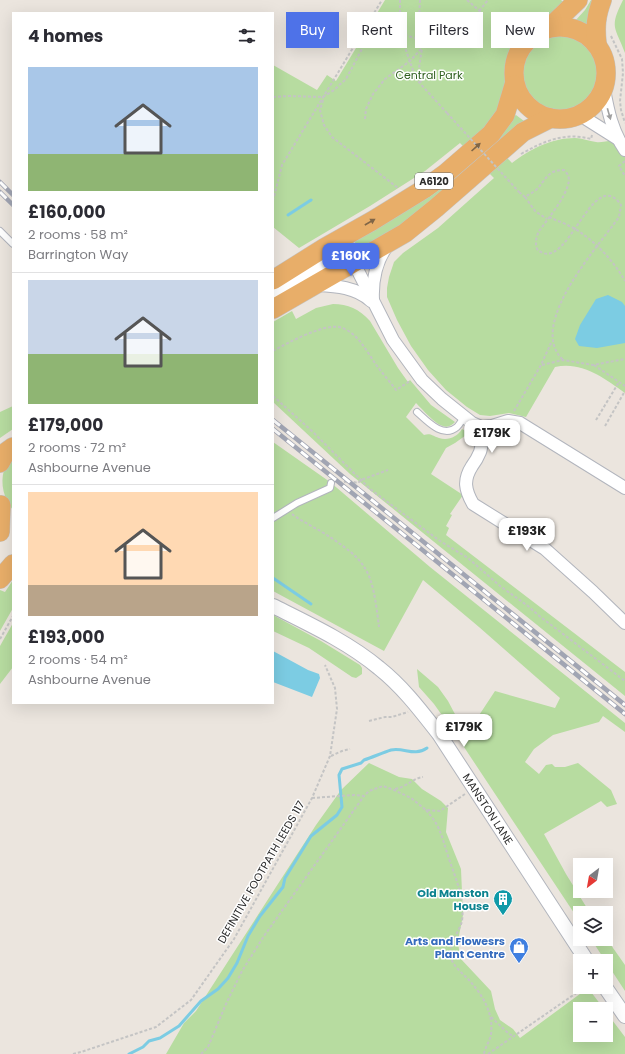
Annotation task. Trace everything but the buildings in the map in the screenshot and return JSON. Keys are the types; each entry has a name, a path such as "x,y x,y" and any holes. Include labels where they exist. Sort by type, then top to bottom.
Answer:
{"highway":[{"path":"551,26 578,0"},
{"path":"602,0 596,14 595,30 603,39 606,71 604,89 598,99 590,108 580,114 563,119 551,118 538,114 528,107 514,85 513,72 515,59 520,48 528,38 539,30 551,26 564,26 603,39"},
{"name":"A6120","path":"275,281 446,173 491,134 505,115 514,85"},
{"name":"A6120","path":"274,307 315,285 352,260 405,233 523,132 551,118"},
{"path":"0,532 1,520 5,509"},
{"path":"0,579 12,565"}],"street":[{"path":"604,89 608,114 618,139 625,150"},
{"path":"580,114 618,139"},
{"path":"343,237 352,260 393,340 419,376 442,399 472,423 481,427 492,426 508,421 520,423 625,488"},
{"path":"373,303 372,290 374,275 384,250 390,241"},
{"path":"275,281 334,258 352,260"},
{"path":"315,285 335,286 352,290 364,294 373,303"},
{"path":"481,427 482,444 480,453 468,472 466,483 467,493 473,504 545,549 625,623"},
{"name":"MANSTON LANE","path":"274,607 333,637 366,658 396,683 416,705 439,734 582,954"},
{"path":"610,994 625,1016"}],"lane":[{"path":"0,232 12,243"},
{"path":"417,412 431,425 441,430 449,431 457,427 464,417"},
{"path":"274,517 286,509 330,488 331,483"}],"path":[{"path":"274,197 282,164 382,0"},
{"path":"400,0 400,12"},
{"path":"419,12 420,0"},
{"path":"467,0 479,11 488,0"},
{"path":"603,39 622,60 623,73 620,101 625,123"},
{"path":"274,97 323,97 334,90 346,79 363,48"},
{"path":"405,48 416,79 525,197 535,211 548,218 575,228 610,258 625,280"},
{"path":"365,119 366,110 373,94 385,79 410,61 422,48"},
{"path":"421,84 419,68 422,48"},
{"path":"323,97 320,110 324,125 332,137 410,197"},
{"path":"520,154 536,145 560,138 574,136 591,139"},
{"path":"625,161 619,166 625,176"},
{"path":"495,175 505,166"},
{"path":"525,197 536,190 550,173 557,170 564,170 568,175 569,183 566,193 538,234 536,242 537,249 542,253 551,254 565,242 583,215 599,199 605,196 615,198 621,205"},
{"path":"563,360 558,356 553,348 552,342 553,328 557,313 565,293 618,217 621,205 625,202"},
{"path":"274,351 319,329 340,327 355,337 364,346 396,390 419,376"},
{"path":"508,421 520,398 541,365 552,342"},
{"path":"541,365 563,360 593,365 625,359"},
{"path":"593,365 625,386"},
{"path":"596,420 618,382"},
{"path":"605,426 625,391"},
{"path":"274,397 313,432 370,489 440,541 468,558 500,586 625,681"},
{"path":"331,483 349,481 358,483 361,480 388,470"},
{"path":"286,509 296,517 346,547 359,558 368,570 373,585 379,627"},
{"path":"0,639 12,618"},
{"name":"DEFINITIVE FOOTPATH LEEDS 117","path":"73,1054 156,1027 191,1000 234,939 312,798 330,756 337,709 335,688 325,665"},
{"path":"369,721 385,716 392,717 406,713 416,705"},
{"path":"330,756 350,749"},
{"path":"394,790 402,788 419,777 423,777"},
{"path":"201,1054 208,1047 242,971 264,936 364,796 369,791 383,786 411,798 426,810 437,822 443,836 458,885 463,910 459,931 450,952 456,967 480,994 490,1016 492,1024 484,1054"},
{"path":"426,810 440,811 474,788"},
{"path":"312,798 347,795 364,796"},
{"path":"488,1054 575,994"},
{"path":"490,1016 509,1034 514,1036"}],"green space":[{"name":"Central Park","path":"385,0 561,0 566,4 549,17 549,12 491,12 491,48 513,48 508,64 508,85 514,116 516,115 524,121 496,146 512,163 526,153 542,145 566,138 578,138 593,142 604,142 618,139 625,150 625,393 592,372 574,366 555,367 526,417 509,413 490,416 480,415 467,407 446,390 428,370 411,346 387,297 389,277 394,262 403,253 438,228 494,178 479,163 400,226 359,252 355,245 355,240 356,238 431,196 476,160 460,143 425,171 299,248 274,228 274,66 317,90 327,75 336,81 356,48 407,48 407,12 378,12"},
{"path":"591,0 598,0 590,27 575,21 585,10"},
{"path":"623,0 625,0 625,53 615,27 616,16"},
{"path":"552,33 568,33 582,39 593,50 599,64 599,80 593,94 582,105 568,111 552,111 538,105 527,94 521,80 521,64 527,50 529,48 549,48 549,34"},
{"path":"333,304 344,305 357,310 366,317 408,382 410,380 431,405 455,422 445,427 440,425 416,403 406,417 424,435 426,434 442,439 449,439 455,436 462,429 469,433 446,448 431,474 463,495 450,514 452,515 446,526 449,528 446,535 625,672 625,696 350,474 274,403 274,321 292,311 296,319 316,308"},
{"path":"12,406 12,430 0,438 0,412"},
{"path":"274,443 330,482 430,567 625,723 625,732 603,716 599,722 553,735 534,749 525,762 539,774 546,765 552,764 555,767 565,767 578,763 611,790 617,804 607,807 601,801 544,834 573,885 573,898 581,898 586,906 573,906 573,911 456,735 434,704 419,687 417,669 438,687 448,701 466,735 495,691 555,708 560,698 423,580 384,651 274,592"},
{"path":"12,457 12,508 5,496 2,481 7,464"},
{"path":"12,582 12,610 0,631 0,590 5,592"},
{"path":"274,616 321,641 360,665 362,668 362,674 356,678 352,677 309,648 274,631"},
{"path":"12,625 12,668 0,684 0,646"},
{"path":"369,763 399,777 412,779 422,789 441,801 448,808 446,832 461,869 463,915 458,941 460,958 491,991 495,1009 500,1020 513,1029 520,1038 580,994 593,994 599,1002 573,1002 573,1042 613,1042 613,1021 625,1037 625,1054 166,1054 184,1023 196,1011 316,825 341,790"},
{"path":"596,946 612,946 625,965 625,991 613,973 613,954 601,954"}],"water":[{"path":"608,295 622,302 625,306 625,343 597,348 579,346 575,339 580,325 596,299"},
{"path":"274,652 308,670 319,674 320,678 312,697 274,682"}],"waterway":[{"path":"288,215 311,200"},
{"path":"274,579 311,604"},
{"path":"129,1054 143,1047 149,1041 160,1038 179,1026 201,1001 218,989 228,978 237,963 248,936 260,916 283,887 285,878 311,836 337,815 342,807 339,775 342,769 361,763 364,760 391,750 396,749 418,752 427,748"}],"railway":[{"path":"0,182 12,194"},
{"path":"0,192 12,204"},
{"path":"274,421 625,705"},
{"path":"274,430 625,714"}],"place":[{"name":"Old Manston House","path":"503,916"},
{"name":"Arts and Flowesrs Plant Centre","path":"519,964"}]}
